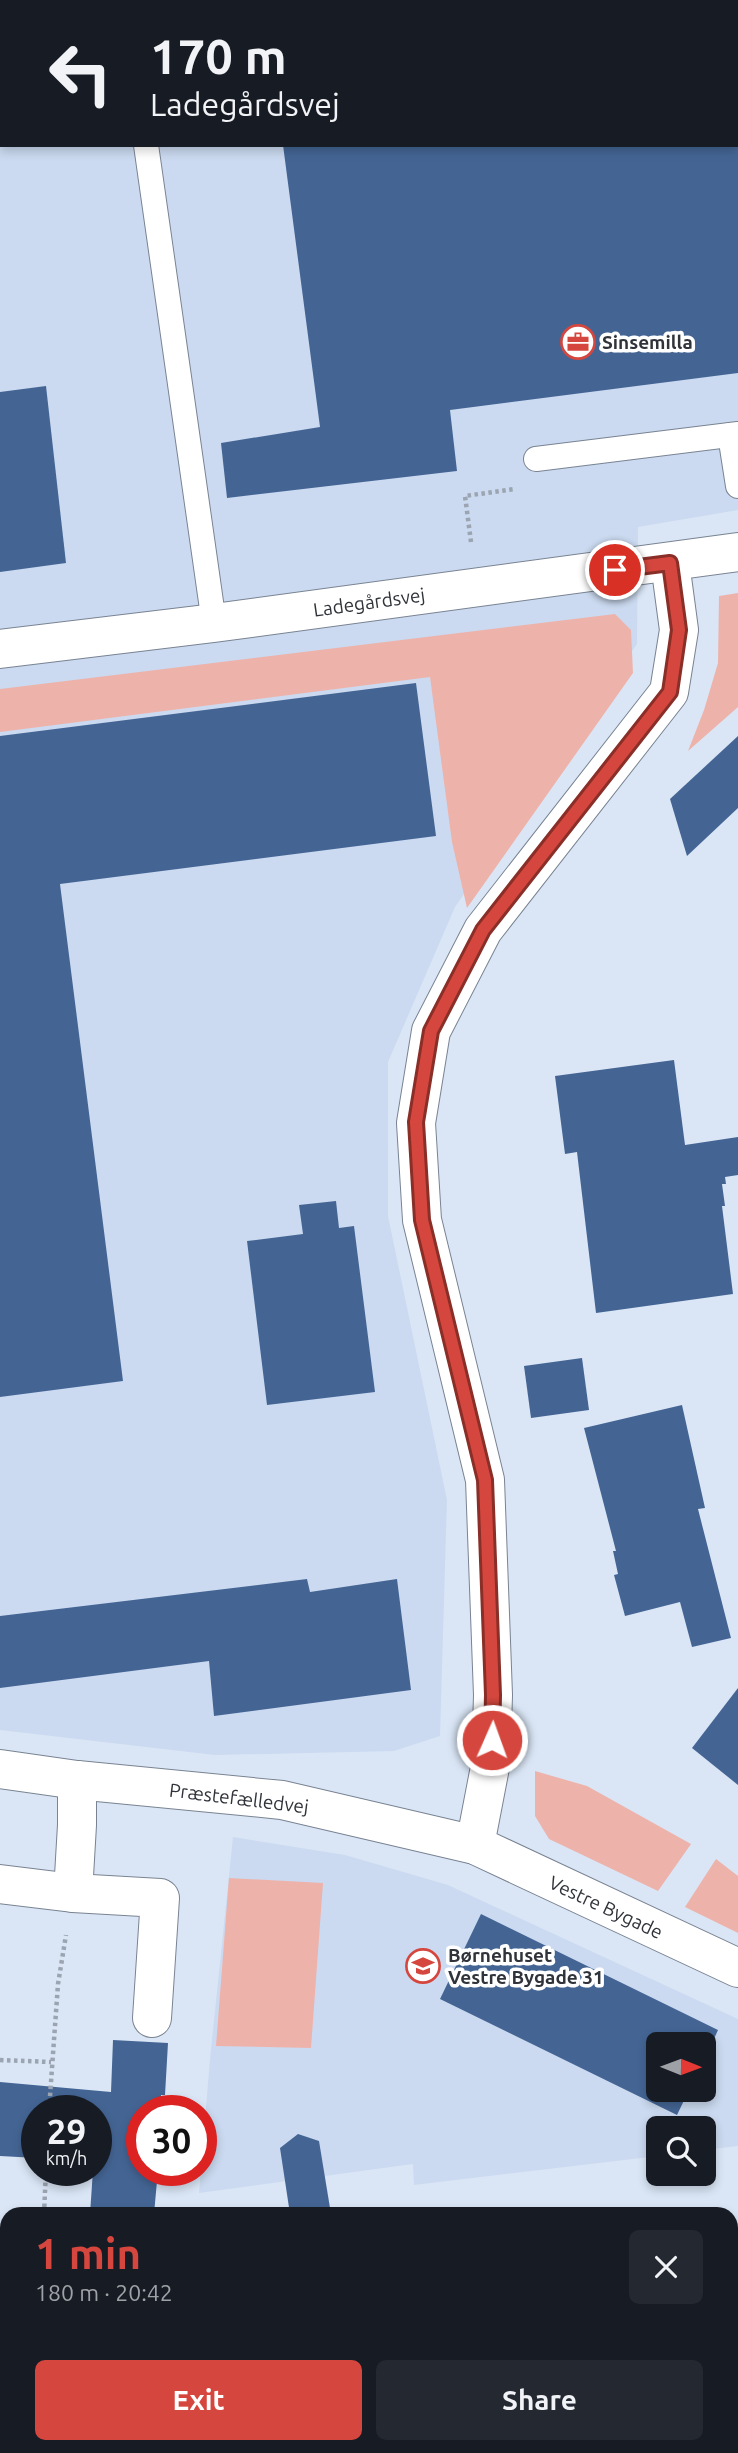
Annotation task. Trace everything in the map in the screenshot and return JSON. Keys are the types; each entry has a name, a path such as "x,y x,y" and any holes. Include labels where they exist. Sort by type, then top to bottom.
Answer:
{"street":[{"name":"Ladegårdsvej","path":"0,649 215,623 738,552"},
{"path":"475,1845 491,1762 492,1735 485,1480 422,1220 416,1122 431,1031 483,930 670,692 679,630 670,563"},
{"name":"Præstefælledvej","path":"0,1769 77,1780 282,1800 475,1845"},
{"path":"73,1893 77,1780"},
{"name":"Vestre Bygade","path":"475,1845 738,1968"},
{"path":"0,1884 73,1893 160,1898 152,2018"}],"lane":[{"path":"146,147 215,623"},
{"path":"536,459 734,434 738,486"}],"path":[{"path":"477,588 465,496 524,487 536,459"},
{"path":"50,2095 58,1984 73,1893"},
{"path":"0,2060 51,2062"},
{"path":"44,2207 45,2186"}],"shaded area":[{"path":"0,147 738,147 738,510 638,527 637,644 455,907 388,1062 388,1216 447,1500 440,1736 394,1751 215,1755 0,1730"},
{"path":"738,593 738,707 688,751 718,663 719,596"},
{"path":"615,614 631,630 633,673 467,908 452,842 430,677 0,732 0,689"},
{"path":"535,1771 587,1786 691,1844 658,1891 549,1839 535,1816"},
{"name":"Børnehuset Vestre Bygade 31","path":"233,1837 345,1855 448,1885 738,2019 738,2146 716,2149 716,2116 646,2116 646,2157 414,2185 413,2164 199,2193 200,2186 217,2186 217,2095 207,2095"},
{"path":"716,1859 738,1876 738,1933 685,1907"},
{"path":"229,1878 323,1883 311,2048 216,2046"}],"building":[{"path":"283,147 738,147 738,373 450,410 457,471 227,498 221,443 320,427"},
{"path":"46,386 66,563 0,572 0,392"},
{"path":"416,683 436,836 60,884 123,1381 0,1397 0,736"},
{"path":"738,736 738,808 687,856 670,799"},
{"path":"674,1060 685,1145 738,1137 738,1175 725,1177 726,1184 722,1184 725,1206 722,1206 733,1294 596,1313 577,1152 565,1154 555,1076"},
{"path":"336,1201 339,1228 354,1226 375,1392 267,1405 247,1241 303,1234 299,1205"},
{"path":"582,1358 589,1410 531,1418 524,1366"},
{"path":"682,1405 705,1508 698,1509 731,1638 692,1647 680,1602 625,1616 614,1575 618,1574 613,1551 616,1551 584,1428"},
{"path":"307,1579 310,1592 397,1579 411,1690 214,1716 209,1661 0,1688 0,1616"},
{"path":"738,1688 738,1785 692,1748"},
{"path":"481,1914 718,2030 716,2034 716,2032 646,2032 646,2100 440,1999"},
{"path":"113,2040 168,2043 165,2095 126,2095 126,2186 157,2186 155,2207 90,2207 92,2186 112,2186 112,2095 21,2095 21,2157 0,2156 0,2082 111,2092"},
{"path":"650,2102 683,2102 677,2115"},
{"path":"298,2134 319,2141 330,2207 289,2207 280,2148"}],"place":[{"name":"Sinsemilla","path":"578,342"},
{"name":"Børnehuset Vestre Bygade 31","path":"423,1966"}],"route":[{"path":"492,1740 493,1695 485,1480 422,1220 416,1122 431,1031 483,930 670,692 679,630 670,563 615,570"}]}
